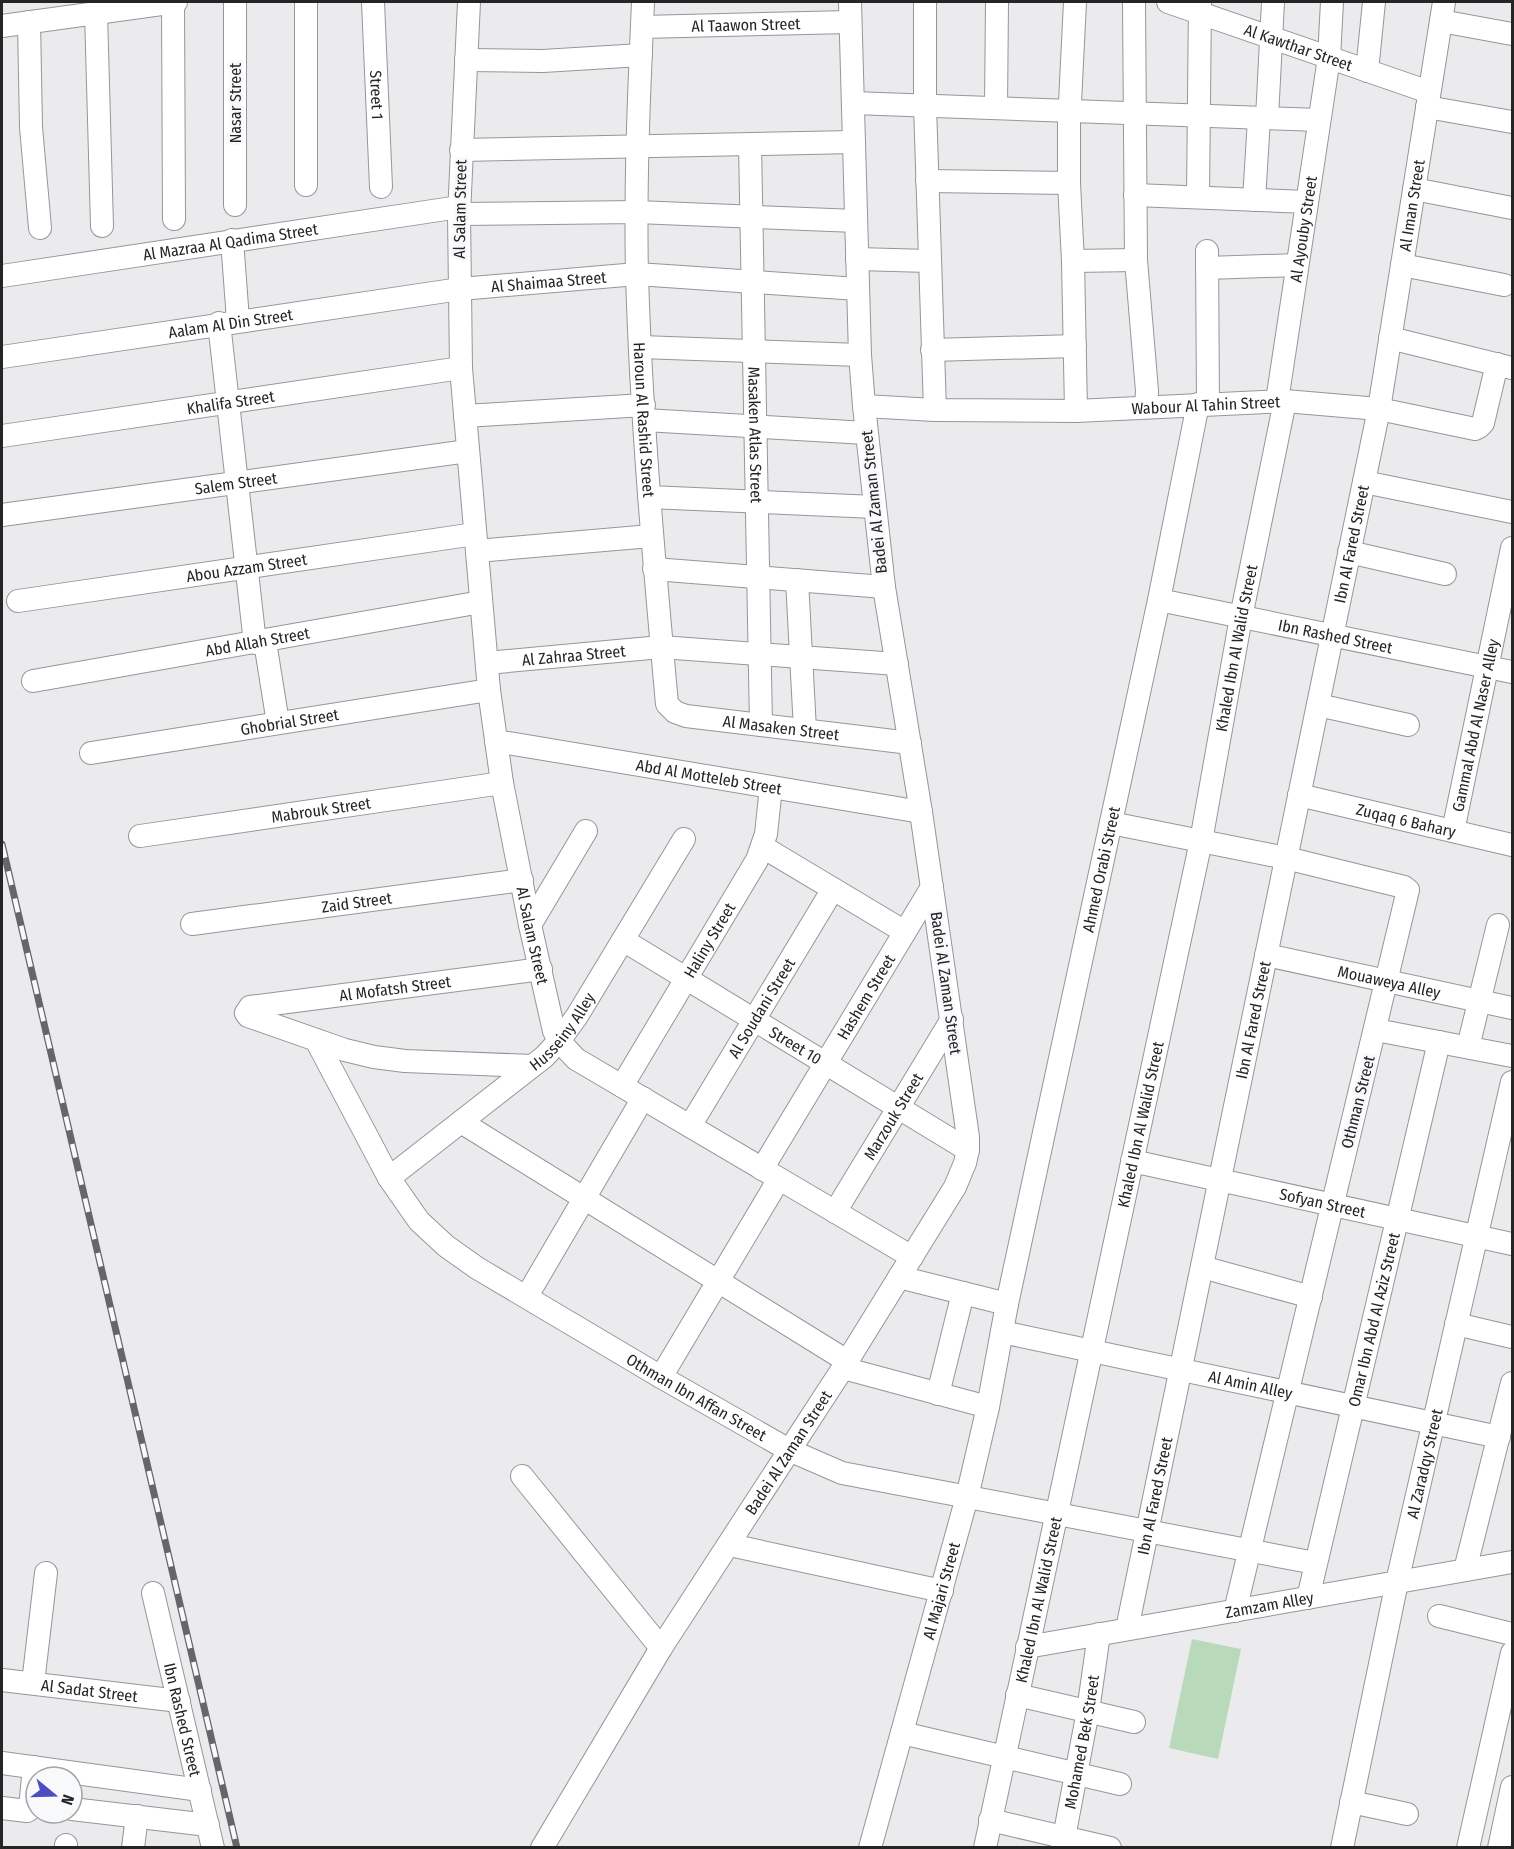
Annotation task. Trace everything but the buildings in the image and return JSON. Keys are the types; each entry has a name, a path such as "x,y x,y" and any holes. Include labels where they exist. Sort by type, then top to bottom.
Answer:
{"street":[{"path":"2,26 174,2 174,219"},
{"name":"Nasar Street","path":"235,2 235,205"},
{"path":"306,2 306,185"},
{"name":"Street 1","path":"374,2 381,187"},
{"name":"Al Salam Street","path":"469,2 459,210 461,368 489,690 496,741 530,925 554,1031 559,1041 576,1059 912,1257"},
{"path":"638,146 643,2"},
{"path":"925,2 925,106 934,410"},
{"path":"996,108 997,2"},
{"path":"1075,2 1069,183 1076,411"},
{"path":"1134,2 1136,260 1147,391 1146,406"},
{"name":"Al Kawthar Street","path":"1168,2 1200,7 1271,37 1367,71 1428,100 1512,122"},
{"path":"1254,200 1273,2"},
{"name":"Al Ayouby Street","path":"1281,401 1297,265 1329,57 1332,2"},
{"path":"1367,71 1374,2"},
{"path":"1198,197 1200,7"},
{"path":"1442,11 1512,34"},
{"name":"Al Iman Street","path":"1379,409 1442,11"},
{"name":"Al Taawon Street","path":"642,27 850,12"},
{"name":"Badei Al Zaman Street","path":"542,1848 661,1648 730,1545 955,1187 961,1176 968,1150 952,1019 884,587 864,406 860,355 850,12"},
{"path":"96,13 102,226"},
{"path":"29,22 31,127 40,228"},
{"path":"466,60 543,61 641,55"},
{"path":"853,103 1319,120"},
{"path":"461,150 854,142"},
{"name":"Masaken Atlas Street","path":"750,144 761,725"},
{"name":"Haroun Al Rashid Street","path":"638,146 637,274 651,536 666,692"},
{"path":"927,181 1069,183"},
{"path":"1414,189 1512,208"},
{"path":"1135,195 1307,202"},
{"name":"Al Mazraa Al Qadima Street","path":"2,276 232,240 459,210 637,212 856,221"},
{"path":"232,240 228,321 228,402 247,567 260,642 278,723"},
{"path":"857,259 929,261"},
{"path":"1073,261 1136,260"},
{"name":"Ahmed Orabi Street","path":"1002,1332 1203,404 1207,260 1297,265"},
{"path":"1402,265 1504,285"},
{"name":"Al Shaimaa Street","path":"460,288 637,274 858,289"},
{"name":"Aalam Al Din Street","path":"2,357 228,321 460,288"},
{"name":"Wabour Al Tahin Street","path":"864,406 934,410 1076,411 1281,401 1379,409 1475,429 1483,423 1505,366 1390,338"},
{"path":"641,346 860,355"},
{"path":"932,350 1075,346"},
{"name":"Khalifa Street","path":"2,436 461,368"},
{"name":"Khaled Ibn Al Walid Street","path":"985,1848 1201,841 1281,401"},
{"name":"Ibn Al Fared Street","path":"1127,1629 1379,409"},
{"path":"465,416 645,412 755,426 867,433"},
{"name":"Salem Street","path":"2,515 468,451"},
{"path":"1364,482 1512,512"},
{"path":"649,497 875,507"},
{"name":"Abou Azzam Street","path":"18,601 247,567 476,542 651,536"},
{"name":"Gammal Abd Al Naser Alley","path":"1454,831 1512,548"},
{"path":"1349,552 1445,574"},
{"path":"654,569 884,587"},
{"path":"797,580 805,730"},
{"name":"Ibn Rashed Street","path":"1159,600 1512,672"},
{"name":"Abd Allah Street","path":"33,681 482,602"},
{"name":"Al Zahraa Street","path":"487,663 661,647 897,664"},
{"name":"Ghobrial Street","path":"91,753 489,690"},
{"name":"Al Masaken Street","path":"666,692 667,704 675,712 687,716 909,743"},
{"path":"1318,705 1408,725"},
{"name":"Abd Al Motteleb Street","path":"496,741 921,812"},
{"name":"Mabrouk Street","path":"140,836 502,783"},
{"name":"Haliny Street","path":"622,1086 763,847 771,787"},
{"name":"Zuqaq 6 Bahary","path":"1299,795 1512,845"},
{"name":"Othman Street","path":"1111,823 1286,858 1407,888 1408,893 1235,1611"},
{"path":"530,925 586,831"},
{"name":"Husseiny Alley","path":"390,1178 532,1066 559,1041 577,1016 684,839"},
{"path":"763,847 905,932"},
{"name":"Zaid Street","path":"192,924 522,880"},
{"name":"Hashem Street","path":"661,1377 718,1281 826,1064 932,887"},
{"name":"Al Soudani Street","path":"690,1126 833,889"},
{"path":"1468,1047 1498,925"},
{"name":"Street 10","path":"623,940 968,1150"},
{"name":"Mouaweya Alley","path":"1266,955 1512,1008"},
{"name":"Al Mofatsh Street","path":"316,1040 248,1016 246,1013 250,1007 540,969"},
{"name":"Marzouk Street","path":"835,1212 952,1019"},
{"path":"1376,1030 1512,1056"},
{"path":"316,1040 365,1055 405,1061 532,1066"},
{"name":"Othman Ibn Affan Street","path":"316,1040 390,1178 419,1221 432,1234 461,1258 789,1450 842,1473 1315,1563"},
{"name":"Omar Ibn Abd Al Aziz Street","path":"1308,1598 1439,1042"},
{"name":"Al Zaradqy Street","path":"1342,1848 1397,1582 1456,1324 1477,1236 1505,1146 1512,1082"},
{"path":"527,1296 643,1098"},
{"path":"461,1122 718,1281 845,1364 938,1394 988,1407"},
{"name":"Sofyan Street","path":"1132,1161 1512,1244"},
{"path":"1202,1267 1311,1297"},
{"path":"899,1277 1007,1304"},
{"path":"938,1394 963,1293"},
{"path":"1456,1324 1512,1336"},
{"name":"Al Amin Alley","path":"1002,1332 1499,1437"},
{"name":"Al Majari Street","path":"870,1848 967,1497 988,1407 1002,1332"},
{"path":"1465,1570 1512,1383"},
{"path":"522,1476 661,1648"},
{"path":"730,1545 942,1592"},
{"name":"Zamzam Alley","path":"1027,1647 1512,1562"},
{"path":"33,1683 46,1573"},
{"name":"Ibn Rashed Street","path":"153,1593 213,1848"},
{"path":"1439,1616 1512,1634"},
{"name":"Mohamed Bek Street","path":"1063,1842 1088,1711 1099,1634"},
{"path":"1468,1848 1512,1653"},
{"name":"Al Sadat Street","path":"2,1680 179,1701"},
{"path":"1017,1695 1134,1722"},
{"path":"902,1733 1120,1784"},
{"path":"2,1763 24,1766"},
{"path":"84,1774 200,1790"},
{"path":"1499,1848 1512,1787"},
{"path":"1351,1802 1407,1814"},
{"path":"2,1808 24,1811"},
{"path":"84,1810 208,1825"},
{"path":"134,1848 137,1816"},
{"path":"990,1820 1063,1842 1110,1848"}],"green space":[{"path":"1192,1639 1241,1649 1218,1759 1169,1748"}],"railway":[{"path":"2,844 237,1848"}]}
